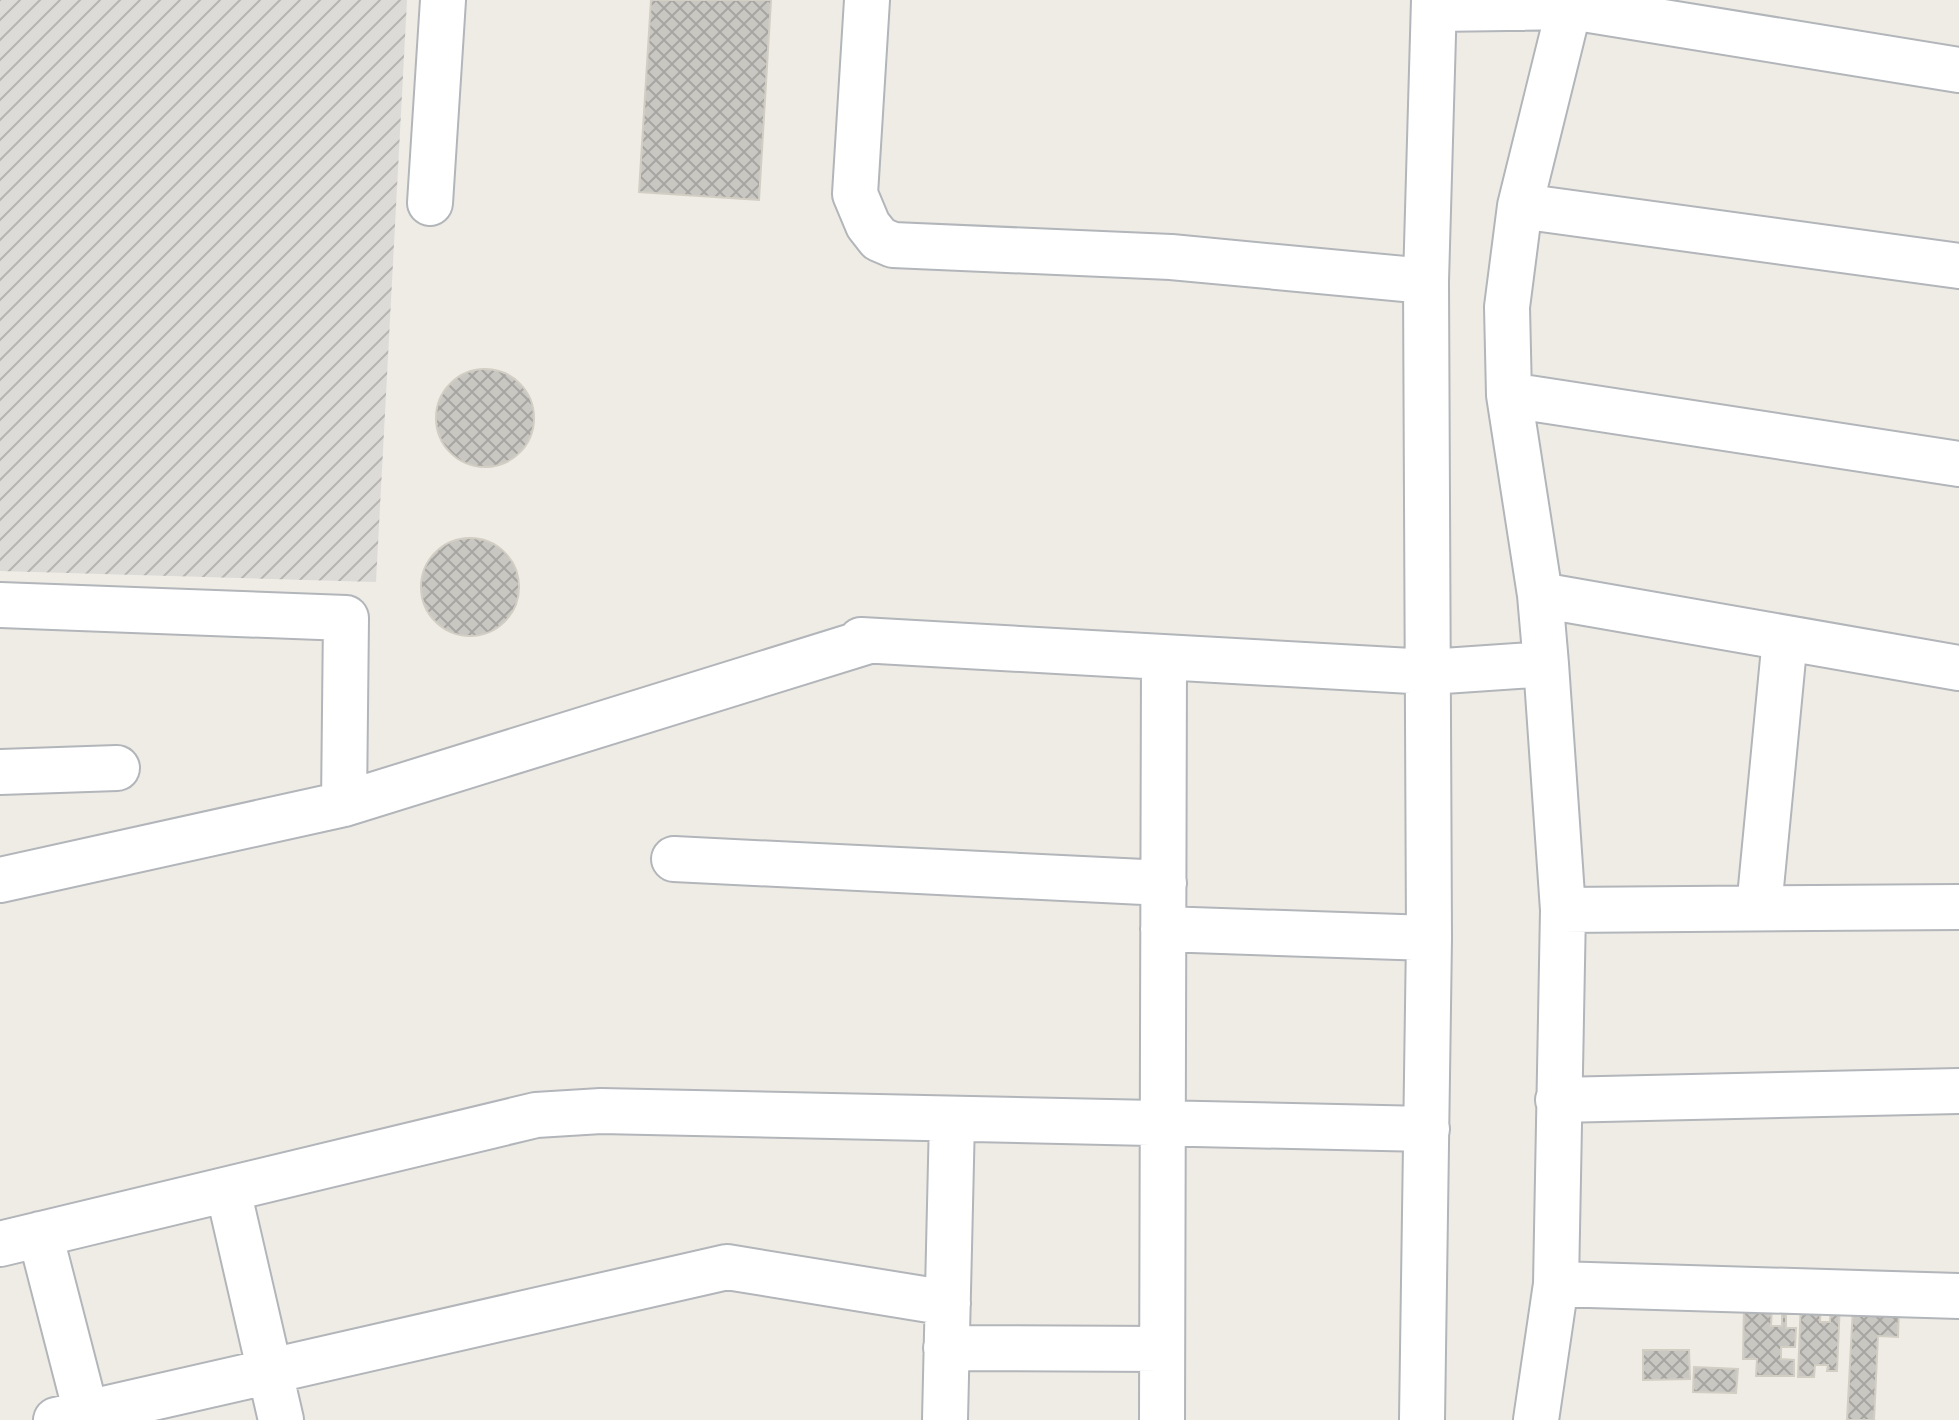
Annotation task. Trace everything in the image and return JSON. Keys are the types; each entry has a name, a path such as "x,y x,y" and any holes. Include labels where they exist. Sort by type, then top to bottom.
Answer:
{"street":[{"path":"430,203 443,0"},
{"path":"867,0 855,194 868,225 879,239 893,245 1171,257 1426,281"},
{"path":"1422,1420 1429,938 1426,281 1434,4 1571,4 1959,70"},
{"path":"1536,1420 1556,1284 1563,910 1540,595 1509,395 1507,307 1520,206 1571,4"},
{"path":"1520,206 1959,266"},
{"path":"1509,395 1959,464"},
{"path":"1540,595 1959,668"},
{"path":"0,605 346,618 344,804"},
{"path":"1759,908 1785,638"},
{"path":"0,880 344,804 865,641 1429,672 1546,664"},
{"path":"1162,1420 1164,657"},
{"path":"0,772 117,768"},
{"path":"674,859 1164,883"},
{"path":"1563,910 1959,907"},
{"path":"1163,929 1429,938"},
{"path":"1558,1100 1959,1091"},
{"path":"948,1303 727,1267 77,1418 20,1239 536,1115 601,1111 1427,1129"},
{"path":"945,1420 952,1119"},
{"path":"228,1190 281,1420"},
{"path":"1556,1284 1959,1296"},
{"path":"946,1348 1162,1349"}],"shaded area":[{"path":"0,0 407,0 376,582 0,571"}],"building":[{"path":"651,0 771,0 759,200 639,192"},
{"path":"485,369 504,373 519,384 530,399 534,418 530,437 519,452 504,463 485,467 466,463 451,452 440,437 436,418 440,399 451,384 466,373"},
{"path":"470,538 489,542 504,553 515,568 519,587 515,606 504,621 489,632 470,636 451,632 436,621 425,606 421,587 425,568 436,553 451,542"},
{"path":"1801,1299 1821,1300 1820,1322 1830,1322 1831,1302 1840,1302 1837,1371 1827,1371 1828,1365 1815,1365 1814,1377 1798,1377"},
{"path":"1744,1304 1772,1304 1771,1326 1782,1326 1782,1307 1796,1307 1795,1314 1786,1314 1786,1328 1796,1328 1795,1347 1781,1347 1781,1359 1794,1360 1794,1376 1756,1376 1757,1359 1743,1359"},
{"path":"1853,1307 1899,1308 1898,1337 1878,1336 1874,1420 1847,1420"},
{"path":"1643,1350 1689,1350 1690,1379 1643,1380"},
{"path":"1694,1367 1738,1369 1736,1393 1693,1392"}]}
